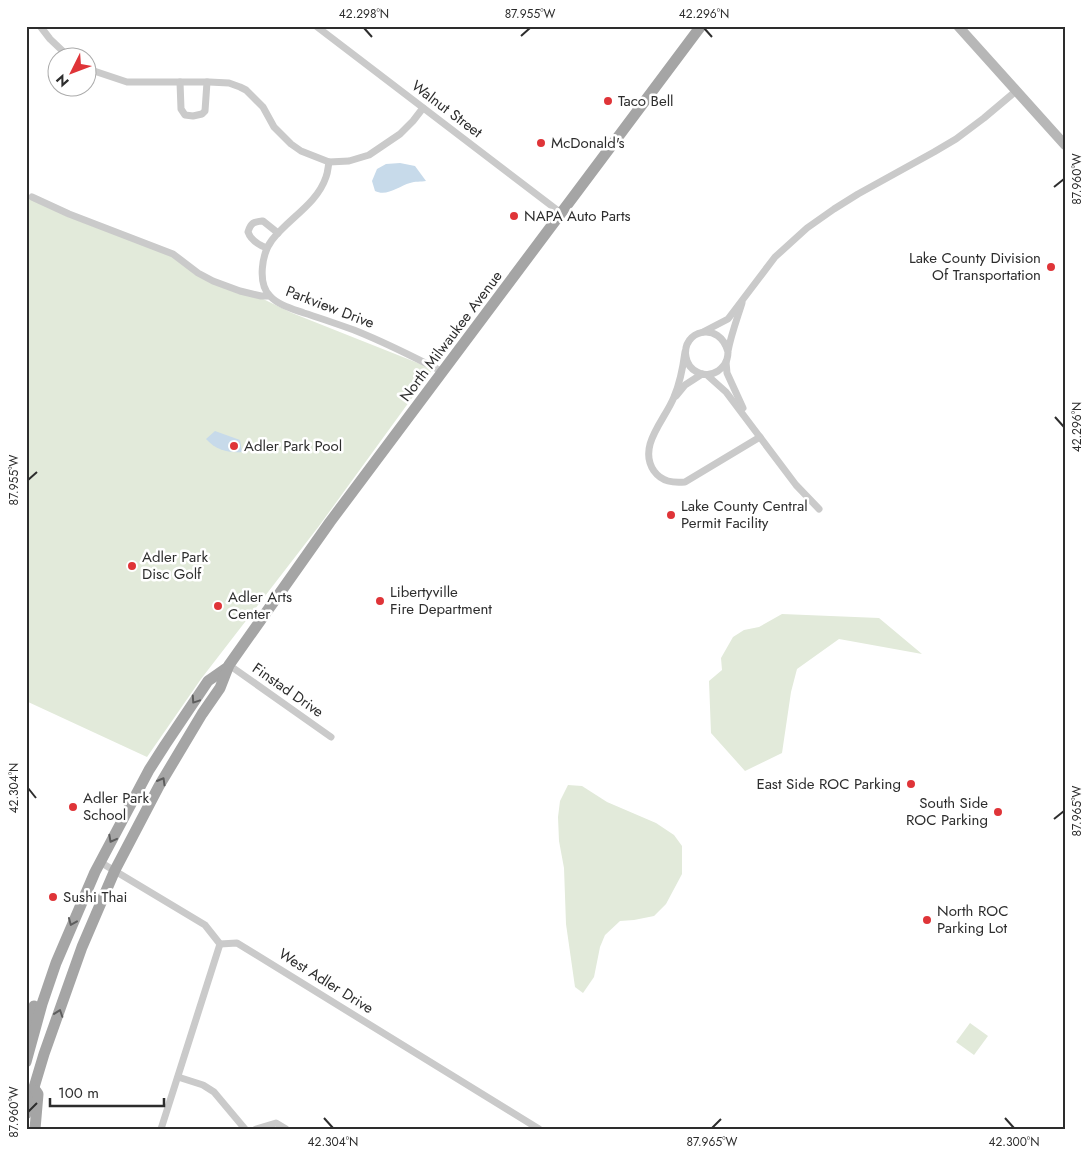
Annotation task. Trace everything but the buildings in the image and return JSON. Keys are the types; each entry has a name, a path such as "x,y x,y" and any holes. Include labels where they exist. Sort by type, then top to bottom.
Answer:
{"main road":[{"name":"North Milwaukee Avenue","path":"26,1114 44,1054 82,947 115,870 159,786 202,714 220,688 229,666 330,522 701,26"},
{"path":"958,26 1065,145"},
{"name":"North Milwaukee Avenue","path":"26,1062 56,963 100,862 149,770 165,745 208,681 229,666"},
{"path":"26,1030 34,1006 46,991"},
{"path":"34,1088 38,1094 35,1129"}],"street":[{"path":"40,26 59,48"},
{"name":"Walnut Street","path":"316,26 561,213"},
{"path":"98,72 127,82 229,83 246,90 263,107 274,127 291,144 301,151 329,162 349,161 370,155 400,134 423,108"},
{"path":"180,82 181,109 186,115 194,116 202,114 205,110 207,82"},
{"path":"760,437 685,482 675,483 657,475 651,466 648,456 649,445 674,398 687,345 691,339 728,319 775,257 807,228 858,194 956,139 1016,91"},
{"name":"Parkview Drive","path":"329,162 326,177 319,191 306,207 278,233 267,248 264,255 262,276 266,290 275,301 353,330 443,372"},
{"path":"32,197 70,214 173,254 198,273 213,280 240,291 270,296"},
{"path":"267,248 250,238 248,232 250,226 255,222 263,221 278,233"},
{"path":"744,298 726,362 727,373 734,391 751,424"},
{"path":"703,332 717,334 726,345 728,352"},
{"path":"685,352 686,359 694,370 704,374 726,392 796,485 819,510"},
{"path":"674,398 685,385 704,374 714,374 726,362"},
{"name":"Finstad Drive","path":"229,666 331,737"},
{"path":"100,862 205,925 220,944 161,1129"},
{"name":"West Adler Drive","path":"220,944 237,943 539,1129"},
{"path":"178,1076 203,1085 214,1092 245,1129"},
{"path":"256,1129 276,1123 286,1129"}],"green space":[{"path":"26,197 172,254 194,274 259,297 292,313 433,369 319,526 201,679 147,757 26,701"},
{"path":"782,614 879,618 922,654 839,639 797,669 791,692 782,753 745,771 711,733 709,681 722,670 721,658 733,637 744,630 759,627"},
{"path":"568,785 582,786 607,802 656,823 674,835 682,846 682,874 666,904 654,916 620,921 605,935 600,947 594,977 583,993 575,987 566,924 564,868 559,841 558,817 560,801"},
{"path":"970,1023 988,1036 974,1055 956,1042"}],"water":[{"path":"400,163 415,166 426,181 412,182 384,193 375,191 372,181 377,169 386,164"},
{"name":"Adler Park Pool","path":"215,431 240,440 242,452 223,450 210,443 206,439"}],"place":[{"name":"Taco Bell","path":"608,101"},
{"name":"McDonald's","path":"541,143"},
{"name":"NAPA Auto Parts","path":"514,216"},
{"name":"Lake County Division Of Transportation","path":"1051,267"},
{"name":"Adler Park Pool","path":"234,446"},
{"name":"Lake County Central Permit Facility","path":"671,515"},
{"name":"Adler Park Disc Golf","path":"132,566"},
{"name":"Libertyville Fire Department","path":"380,601"},
{"name":"Adler Arts Center","path":"218,606"},
{"name":"East Side ROC Parking","path":"911,784"},
{"name":"Adler Park School","path":"73,807"},
{"name":"South Side ROC Parking","path":"998,812"},
{"name":"Sushi Thai","path":"53,897"},
{"name":"North ROC Parking Lot","path":"927,920"}]}
